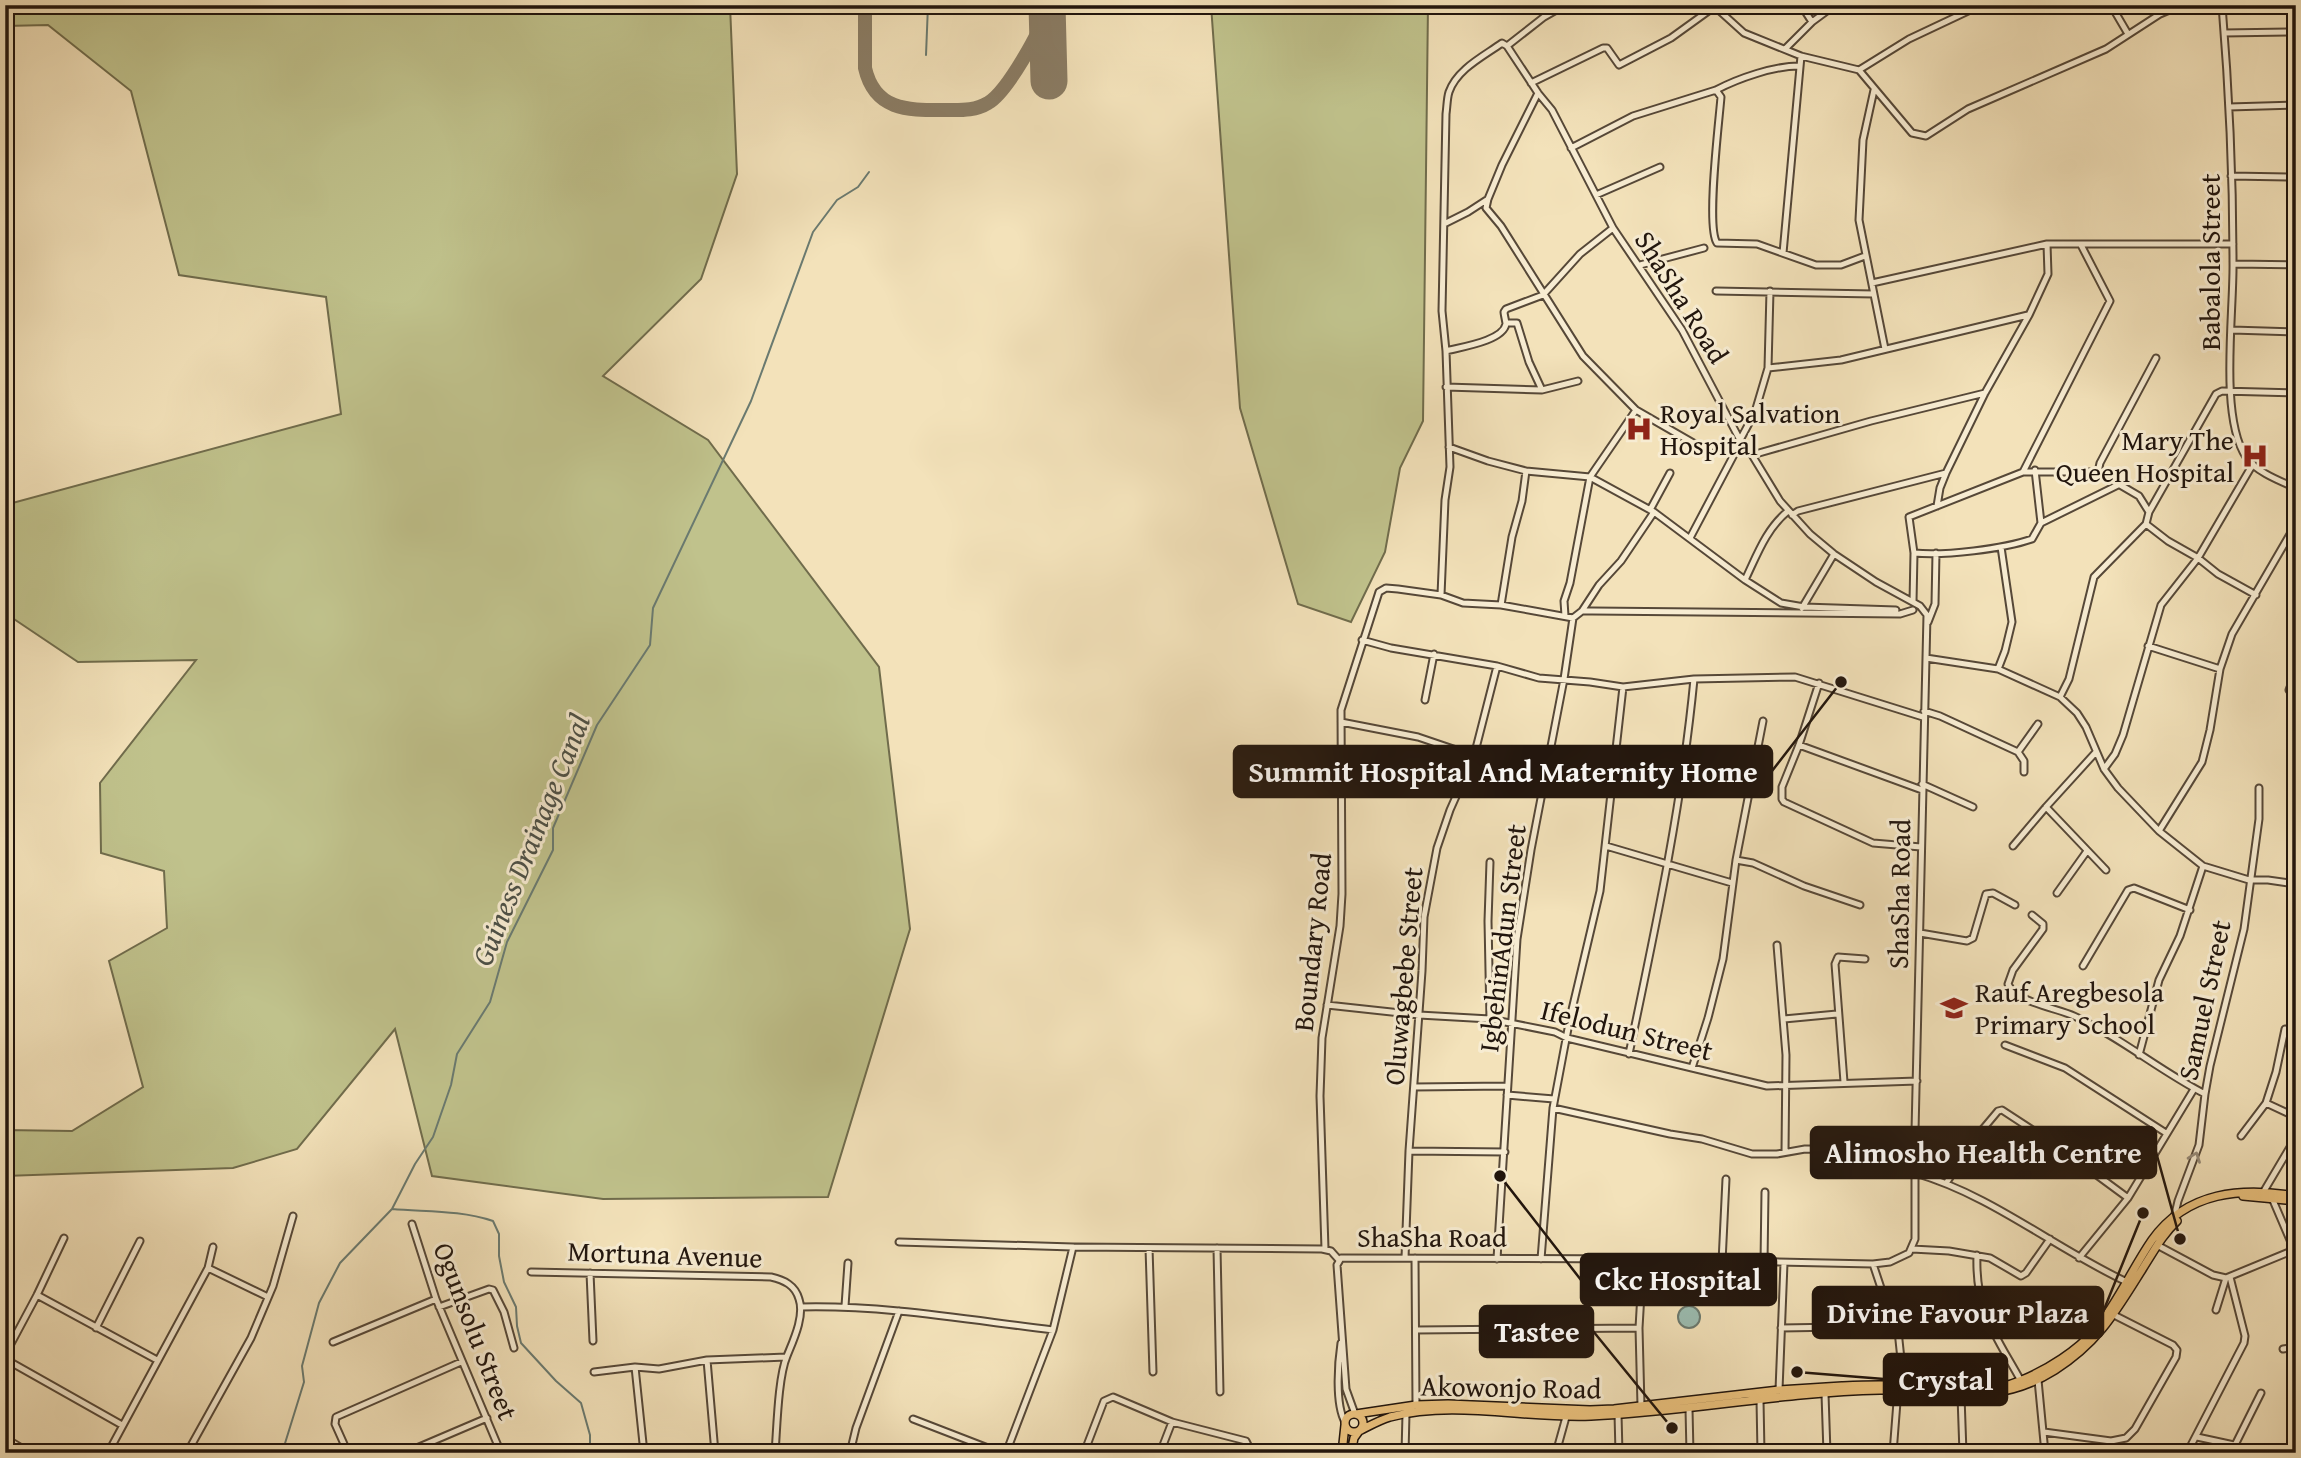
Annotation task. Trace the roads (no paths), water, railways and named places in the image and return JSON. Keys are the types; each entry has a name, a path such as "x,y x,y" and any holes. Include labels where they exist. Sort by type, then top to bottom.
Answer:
{"main road":[{"name":"Akowonjo Road","path":"1355,1413 1416,1405 1478,1404 1560,1414 1901,1388 1961,1396 2011,1390 2038,1380 2081,1351 2099,1335 2114,1314 2152,1241 2189,1207 2222,1195 2264,1191 2296,1199"},
{"name":"Akowonjo Road","path":"1360,1430 1405,1414 1473,1410 1618,1414 1689,1409 1779,1390 1842,1386 1960,1390 2021,1381 2082,1343 2105,1318 2175,1219 2221,1199 2244,1196 2296,1199"},
{"path":"1342,1453 1345,1423 1350,1415 1355,1413 1363,1420 1354,1438 1351,1453"},
{"path":"1345,1423 1352,1432 1360,1430"}],"street":[{"path":"1441,595 1445,500 1450,467 1443,311 1446,114 1449,92 1456,78 1469,66 1502,43 1507,47 1544,17 1565,5"},
{"path":"1801,5 1812,22"},
{"path":"1785,49 1812,22 1835,5"},
{"path":"1965,5 1968,12"},
{"path":"1859,70 1909,39 1981,5"},
{"path":"2111,5 2128,34"},
{"path":"1531,83 1603,48 1608,48 1619,65 1671,38 1713,6 1744,33 1801,56 1859,70 1912,133 1926,136 1968,110 2077,64 2106,49 2160,14 2180,5"},
{"name":"Babalola Street","path":"2222,5 2229,107 2234,264 2231,392 2234,426 2245,456 2253,464"},
{"path":"2224,33 2296,32"},
{"name":"ShaSha Road","path":"1342,1340 1337,1265 1339,1259 1643,1259 1873,1264 1898,1259 1912,1249 1915,1239 1927,615 1913,602 1876,582 1834,554 1810,534 1780,501 1740,440 1682,330 1613,228 1552,110 1507,47"},
{"path":"1783,253 1801,56"},
{"path":"1572,148 1633,116 1783,66 1799,66"},
{"path":"1716,90 1720,97 1713,195 1714,240 1720,244 1757,244 1816,265 1841,265 1865,256"},
{"path":"1874,90 1863,140 1859,220 1885,349"},
{"path":"1538,93 1486,208 1501,226 1583,356 1636,410 1695,444 1745,448"},
{"path":"2229,107 2296,105"},
{"path":"1596,195 1660,167"},
{"path":"2231,176 2296,177"},
{"path":"1444,224 1488,199"},
{"path":"1446,351 1493,338 1503,331 1506,309 1543,295 1580,254 1613,228"},
{"path":"1872,283 2047,244 2233,244"},
{"path":"1937,506 1946,473 2048,275 2047,244"},
{"path":"2023,472 2111,299 2081,245"},
{"path":"1640,265 1704,248"},
{"path":"2234,264 2296,265"},
{"path":"1716,291 1874,294"},
{"path":"1740,440 1755,412 1768,368 1770,291"},
{"path":"1768,368 1840,360 2029,315"},
{"path":"1506,323 1517,323 1529,362 1542,390"},
{"path":"2232,330 2296,332"},
{"path":"2098,472 2100,463 2156,358"},
{"path":"1446,387 1542,390 1578,381"},
{"path":"2060,697 2068,679 2094,577 2146,524 2149,512 2216,394 2222,391 2296,393"},
{"path":"1752,455 1871,421 1985,393"},
{"path":"1565,616 1564,601 1570,583 1590,477 1636,410"},
{"path":"1449,446 1488,461 1526,471 1590,477 1652,511 1745,580 1782,603 1900,614 1913,610"},
{"path":"1690,538 1737,449"},
{"path":"2104,769 2115,754 2123,735 2161,605 2198,558 2253,464 2296,488"},
{"path":"2035,470 2041,523"},
{"path":"1501,605 1526,471"},
{"path":"1913,602 1914,553 1909,517 2023,472 2098,472 2138,496 2149,512"},
{"path":"1573,618 1582,611 1599,585 1621,561 1652,511 1670,473"},
{"path":"1745,580 1763,541 1775,523 1790,513 1946,473"},
{"path":"1914,553 2001,547 2032,539 2041,523 2120,484"},
{"path":"2146,524 2168,541 2198,558 2218,575 2256,595"},
{"path":"2160,831 2202,762 2220,669 2232,634 2296,524"},
{"path":"1998,669 2012,622 2001,547"},
{"path":"1926,624 1936,604 1936,553"},
{"path":"1796,611 1804,607 1834,554"},
{"name":"Boundary Road","path":"1325,1250 1320,1096 1322,1038 1340,926 1342,894 1343,793 1340,722 1344,696 1378,592 1382,589 1441,595 1462,603 1501,605 1573,618"},
{"path":"1582,611 1925,611"},
{"name":"IgbehinAdun Street","path":"1497,1259 1517,939 1573,618"},
{"path":"1362,640 1391,648 1497,666 1539,678 1623,687 1694,679 1795,677 1923,714 1940,716 2018,752 2024,761 2024,772"},
{"path":"2148,646 2220,669"},
{"path":"1425,700 1434,654"},
{"path":"1926,658 1998,669 2060,697 2077,713 2104,769 2118,788 2160,831 2203,866 2249,880 2296,884"},
{"name":"Oluwagbebe Street","path":"1405,1258 1409,1151 1428,888 1437,848 1474,756 1497,666"},
{"path":"2289,690 2296,671"},
{"path":"1629,1054 1668,862 1694,679"},
{"path":"1819,683 1782,787 1784,802 1873,843 1921,847"},
{"path":"1541,1259 1554,1099 1600,891 1623,687"},
{"path":"1692,1068 1723,959 1732,883 1763,721"},
{"path":"1340,722 1418,737 1474,756"},
{"path":"2018,752 2038,724"},
{"path":"1799,745 1973,807"},
{"path":"2013,846 2096,752"},
{"name":"Samuel Street","path":"2175,1219 2199,1145 2205,1094 2244,929 2259,819 2259,788"},
{"path":"2046,807 2106,870"},
{"path":"1606,846 1668,862 1732,883"},
{"path":"2057,893 2087,851"},
{"path":"1736,860 1753,863 1804,886 1860,905"},
{"path":"1490,862 1490,1019"},
{"path":"2139,1055 2159,980 2190,911 2203,866"},
{"path":"2083,966 2128,890 2134,888 2190,911"},
{"path":"1920,933 1967,941 1973,938 1986,894 1993,893 2015,905"},
{"path":"2032,915 2044,926 2013,970 2008,984 2010,989 2024,998 2075,1016 2205,1094"},
{"path":"1777,945 1787,1085 1785,1152"},
{"path":"1844,1082 1834,972 1836,959 1865,959"},
{"name":"Ifelodun Street","path":"1327,1005 1511,1022 1759,1085 1917,1081"},
{"path":"1784,1019 1838,1014"},
{"path":"2241,1136 2266,1104 2285,1029"},
{"path":"2005,1045 2064,1068 2166,1133"},
{"path":"1414,1087 1507,1086"},
{"path":"2078,1258 2128,1198 2194,1089"},
{"path":"1507,1096 1554,1099"},
{"path":"2266,1104 2296,1117"},
{"path":"1553,1108 1670,1135 1702,1139 1752,1154 1805,1149 1915,1150"},
{"path":"1947,1182 1972,1142 2001,1110 2060,1148 2128,1198"},
{"path":"2264,1191 2296,1137"},
{"path":"1409,1151 1505,1152"},
{"path":"1915,1172 1947,1182 2002,1209 2078,1258 2129,1283"},
{"path":"1722,1262 1726,1179"},
{"path":"1764,1262 1765,1192"},
{"path":"2156,1245 2213,1275 2228,1278 2295,1252 2272,1198"},
{"path":"187,1453 251,1338 268,1297 293,1216"},
{"name":"Ogunsolu Street","path":"412,1224 439,1307 501,1453"},
{"path":"64,1238 5,1357 122,1425"},
{"path":"1912,1249 1949,1251 1990,1258 2021,1276 2050,1239"},
{"path":"96,1328 141,1241"},
{"path":"899,1242 1325,1250 1331,1251 1339,1259"},
{"path":"108,1453 208,1268 213,1247"},
{"path":"913,1419 1004,1453 1053,1330 1073,1247"},
{"path":"1149,1248 1153,1372"},
{"path":"1217,1248 1220,1392"},
{"path":"1977,1255 1979,1296 1984,1314 2021,1381"},
{"path":"1415,1258 1416,1405"},
{"path":"1641,1406 1639,1328 1643,1259"},
{"path":"845,1306 848,1263"},
{"path":"1779,1390 1784,1263"},
{"path":"1873,1264 1891,1318"},
{"path":"208,1268 268,1297"},
{"name":"Mortuna Avenue","path":"531,1272 771,1278 791,1285 801,1307"},
{"path":"590,1273 593,1341"},
{"path":"2216,1310 2228,1278"},
{"path":"2187,1453 2244,1343 2245,1336 2228,1278"},
{"path":"439,1307 489,1289 493,1290 504,1312 514,1348"},
{"path":"37,1295 157,1360"},
{"path":"333,1342 436,1299"},
{"path":"775,1453 786,1357 793,1345 801,1307 845,1306 1053,1330"},
{"path":"1862,1318 1891,1318 1897,1321 1933,1317 1959,1319 1984,1314 2004,1306"},
{"path":"850,1453 856,1427 899,1311"},
{"path":"2044,1432 2117,1440 2126,1438 2135,1429 2177,1350 2173,1345 2114,1314"},
{"path":"1893,1453 1901,1388 1897,1321"},
{"path":"1781,1328 1841,1327"},
{"path":"1416,1330 1639,1328"},
{"path":"1342,1340 1346,1389 1355,1413"},
{"path":"1342,1340 1339,1405 1345,1423"},
{"path":"2283,1349 2296,1347"},
{"path":"594,1372 635,1367 659,1369 707,1360 786,1357"},
{"path":"707,1360 715,1453"},
{"path":"348,1453 335,1424 336,1417 461,1362"},
{"path":"635,1367 644,1453"},
{"path":"2038,1380 2045,1453"},
{"path":"2231,1453 2261,1393"},
{"path":"1825,1394 1827,1453"},
{"path":"1961,1396 1963,1453"},
{"path":"1084,1453 1104,1401 1108,1398 1172,1422 1247,1441 1252,1453"},
{"path":"1760,1400 1760,1453"},
{"path":"1689,1409 1690,1453"},
{"path":"1405,1414 1405,1453"},
{"path":"1556,1453 1560,1414"},
{"path":"1618,1414 1619,1453"},
{"path":"405,1453 487,1418"},
{"path":"1160,1453 1172,1422"},
{"path":"2197,1437 2234,1445"},
{"path":"5,1438 30,1453"}],"water":[{"path":"1689,1306 1697,1309 1700,1317 1697,1325 1689,1328 1681,1325 1678,1317 1681,1309"}],"waterway":[{"path":"926,55 928,5"},
{"name":"Guiness Drainage Canal","path":"282,1453 304,1382 302,1366 319,1303 340,1263 392,1209 415,1164 433,1137 451,1085 457,1054 490,1002 507,942 553,850 553,828 597,725 650,645 653,608 751,401 813,232 837,200 858,187 869,172"},
{"path":"392,1209 456,1213 493,1221 499,1234 499,1256 504,1282 516,1307 521,1343 556,1381 581,1403 590,1435 590,1453"}],"place":[{"name":"Royal Salvation Hospital","path":"1639,429"},
{"name":"Mary The Queen Hospital","path":"2255,456"},
{"name":"Summit Hospital And Maternity Home","path":"1841,682"},
{"name":"Rauf Aregbesola Primary School","path":"1954,1008"},
{"name":"Ckc Hospital","path":"1500,1176"},
{"name":"Divine Favour Plaza","path":"2143,1213"},
{"name":"Alimosho Health Centre","path":"2180,1239"},
{"name":"Crystal","path":"1797,1372"},
{"name":"Tastee","path":"1672,1428"}]}
